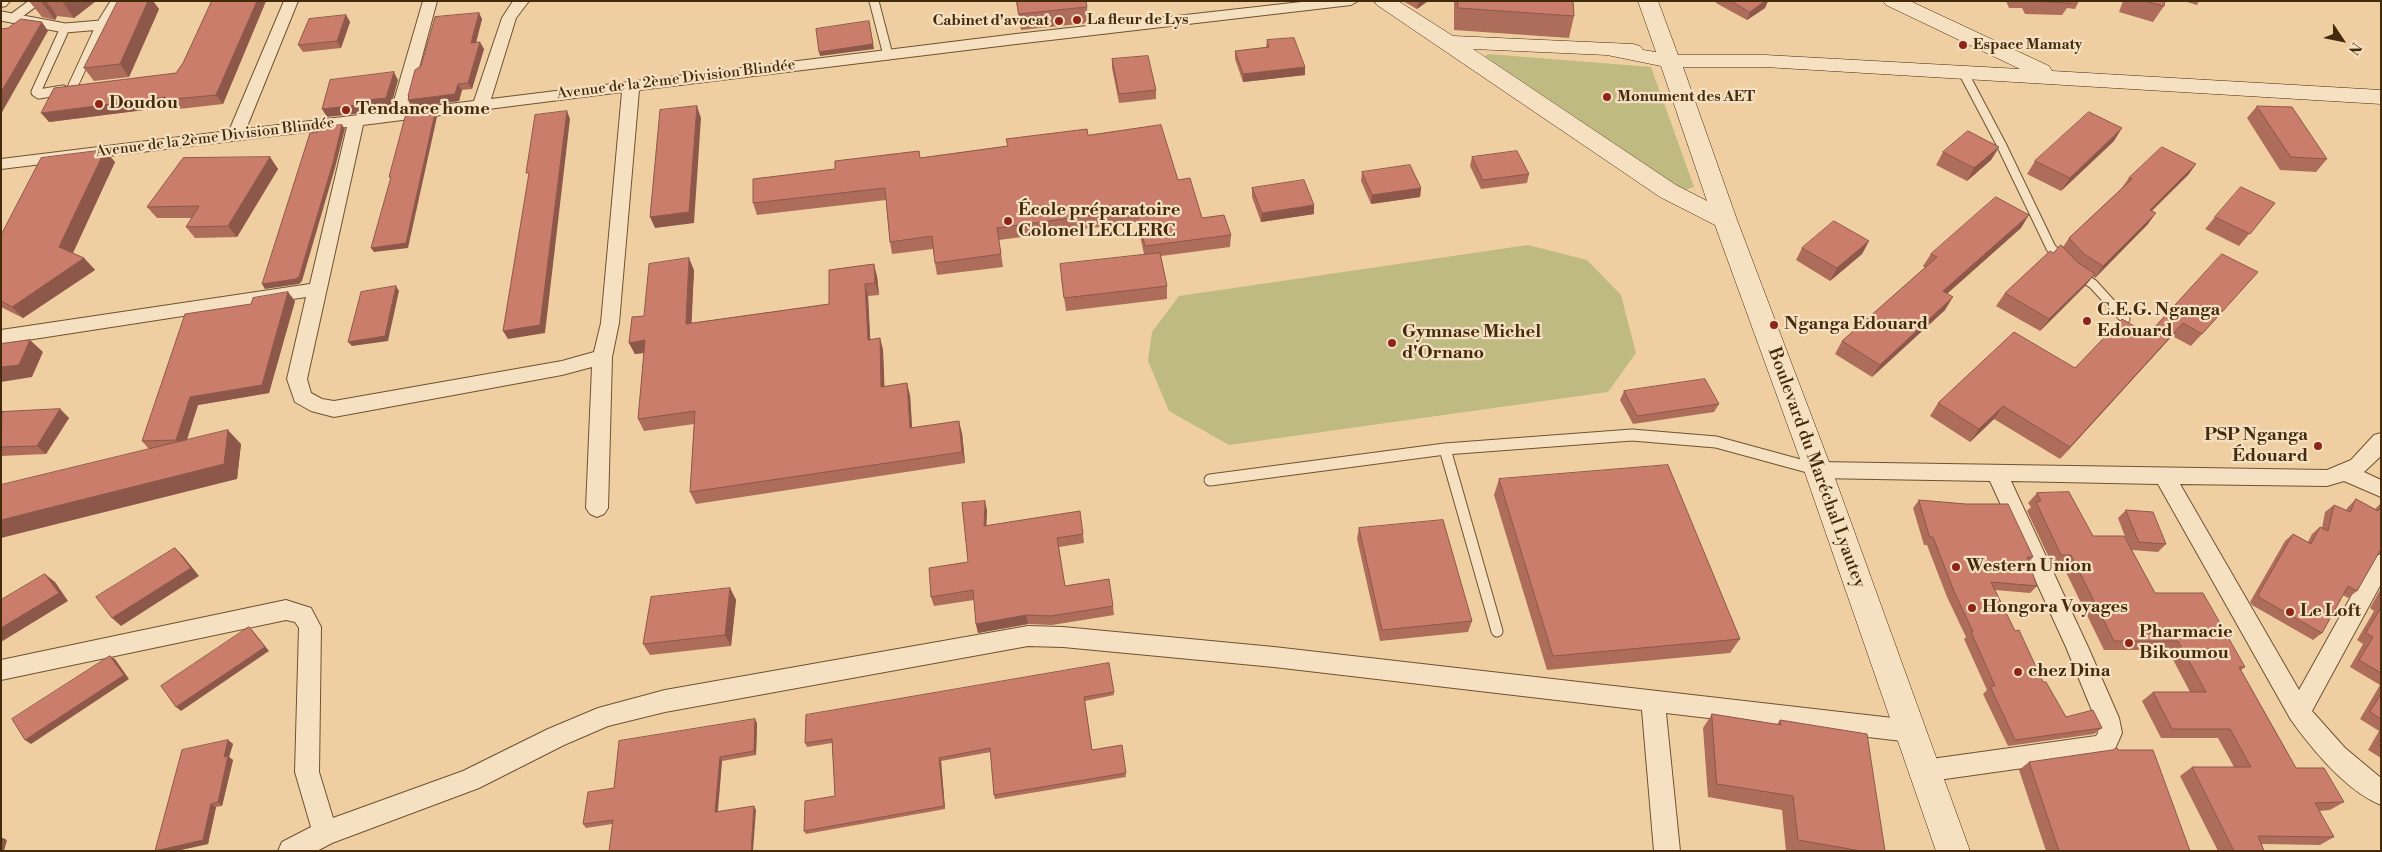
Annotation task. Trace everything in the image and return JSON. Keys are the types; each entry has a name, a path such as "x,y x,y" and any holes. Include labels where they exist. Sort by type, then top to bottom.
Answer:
{"main road":[{"path":"1384,1 1448,42 1668,191 1725,220"},
{"name":"Boulevard du Maréchal Lyautey","path":"1648,1 1725,220 1818,470 1953,851"},
{"path":"1893,1 2055,77"},
{"path":"1448,42 1615,51 1667,55 1709,62 1765,61 2381,97"},
{"path":"1667,55 1722,54 1765,61"},
{"path":"1679,86 1695,71 1709,62"}],"street":[{"path":"236,136 291,1"},
{"path":"398,114 430,1"},
{"path":"482,104 509,18 514,8 522,1"},
{"name":"Avenue de la 2ème Division Blindée","path":"1,164 888,54 1351,1"},
{"path":"597,508 602,357 610,323 631,86"},
{"path":"356,121 297,379 302,397 318,406 334,409 562,368 602,357"},
{"path":"1,337 318,289"},
{"path":"1818,470 1997,472 2165,477 2327,478 2347,473 2363,464 2381,441"},
{"path":"1924,771 2101,746 2107,741 2110,733 2107,718 2077,647 1997,472"},
{"path":"2347,473 2381,488"},
{"path":"2165,477 2299,712 2315,734 2351,772 2381,793"},
{"path":"2299,712 2381,563"},
{"path":"1,670 286,610 303,615 310,627 307,772 325,833"},
{"path":"292,851 325,833 470,780 606,716 665,701 1028,636 1063,637 1274,657 1910,731"},
{"path":"1654,701 1667,851"}],"lane":[{"path":"13,18 36,1"},
{"path":"72,88 101,24 116,1"},
{"path":"874,1 888,54"},
{"path":"1,16 65,28 101,24"},
{"path":"65,28 36,93 82,88"},
{"path":"1963,72 2001,144 2051,248 2072,270 2093,284 2125,320"},
{"path":"1210,480 1445,449 1632,435 1716,442 1818,470"},
{"path":"1445,449 1497,631"}],"shaded area":[{"path":"1488,54 1651,67 1694,187 1682,191 1481,59"},
{"name":"Gymnase Michel d'Ornano","path":"1528,245 1587,260 1621,295 1636,353 1608,392 1229,445 1169,411 1148,361 1152,332 1179,296"}],"building":[{"path":"118,1 148,1 120,64 84,68"},
{"path":"212,1 257,1 216,95 163,100 165,97 41,113 54,88 176,73 183,63"},
{"path":"1017,1 1086,1 1087,7 1019,14"},
{"path":"1458,1 1573,1 1574,16 1458,8"},
{"path":"1731,1 1765,1 1750,12"},
{"path":"2033,1 2069,1 2070,3"},
{"path":"2146,1 2165,1 2164,6"},
{"path":"479,13 471,43 480,42 468,83 458,84 455,94 408,100 415,70 421,66 435,17"},
{"path":"346,15 337,41 298,45 309,19"},
{"path":"21,19 42,22 1,92 1,29 8,28"},
{"path":"869,21 873,44 819,52 816,29"},
{"path":"1294,38 1305,67 1243,74 1235,51 1269,47 1267,40"},
{"path":"1148,56 1156,90 1119,94 1112,59"},
{"path":"394,72 386,98 359,101 358,105 322,109 330,80"},
{"path":"697,106 689,212 650,217 660,110"},
{"path":"2257,106 2292,107 2327,159 2291,157"},
{"path":"567,111 540,325 503,331 529,173 526,173 535,115"},
{"path":"2089,112 2122,128 2070,178 2035,161"},
{"path":"435,113 406,243 371,248 391,177 389,177 405,117"},
{"path":"342,125 333,163 299,277 262,284 310,133 318,132 320,127"},
{"path":"1161,125 1178,180 1190,178 1202,218 1224,215 1231,235 1145,246 1136,209 997,228 1001,254 935,263 932,236 890,242 885,188 753,203 753,179 835,169 835,161 919,151 920,158 1008,146 1006,139 1087,129 1088,135"},
{"path":"1968,131 1999,147 1974,168 1943,152"},
{"path":"2162,147 2196,164 2150,210 2156,213 2103,266 2084,254 2069,238 2132,179 2129,178"},
{"path":"105,150 59,247 84,258 12,307 1,301 1,235 41,158"},
{"path":"1517,151 1529,174 1483,180 1472,157"},
{"path":"270,157 228,226 186,227 199,206 147,207 183,158"},
{"path":"1410,165 1421,188 1372,195 1362,172"},
{"path":"1304,180 1314,205 1262,213 1252,188"},
{"path":"2241,187 2275,203 2250,234 2215,217"},
{"path":"1996,197 2029,215 1943,291 1953,297 1880,365 1842,341 1937,257 1931,254"},
{"path":"1834,221 1869,241 1837,268 1802,248"},
{"path":"2061,245 2077,262 2095,274 2049,319 2005,293 2050,251 2053,253"},
{"path":"1160,253 1167,286 1064,298 1060,264"},
{"path":"2222,254 2258,272 2202,334 2183,323 2070,447 2003,406 1979,429 1938,403 2014,332 2075,368 2122,319 2148,334"},
{"path":"689,258 686,324 829,304 829,270 874,264 875,283 865,284 868,340 880,338 881,387 907,383 910,428 959,421 962,452 690,492 695,411 638,419 645,340 629,343 632,317 644,316 649,264"},
{"path":"396,286 385,336 348,342 361,292"},
{"path":"288,292 262,385 190,397 176,440 142,441 185,314 251,304 253,298"},
{"path":"30,340 19,365 1,367 1,344"},
{"path":"1705,379 1719,404 1637,416 1624,391"},
{"path":"60,409 37,446 1,447 2,412"},
{"path":"228,430 224,464 1,520 1,485"},
{"path":"1668,465 1740,639 1553,656 1499,479"},
{"path":"2069,492 2093,536 2124,536 2155,593 2203,593 2245,667 2239,667 2296,768 2324,768 2344,802 2315,803 2334,837 2258,836 2264,851 2234,851 2192,767 2251,767 2230,729 2172,729 2153,692 2206,692 2178,641 2114,641 2071,555 2061,555 2036,502 2041,501 2037,493"},
{"path":"2356,499 2378,511 2381,506 2381,549 2357,591 2348,586 2322,633 2260,598 2258,595 2293,534 2311,544 2320,527 2328,531 2334,505 2350,512"},
{"path":"1919,500 1966,504 2008,504 2033,557 2027,557 2037,586 1991,582 2015,631 2019,630 2043,682 2046,682 2066,717 2093,710 2102,728 2015,740 1990,686 1995,686 1971,632 1973,632 1953,589 1933,537 1930,537"},
{"path":"985,501 984,526 1080,511 1083,534 1057,538 1065,586 1109,579 1113,606 1051,616 1026,615 976,624 973,590 931,597 929,568 968,562 962,503"},
{"path":"2126,510 2153,512 2166,544 2139,542"},
{"path":"1443,520 1472,621 1382,630 1359,528"},
{"path":"175,548 191,568 112,618 96,597"},
{"path":"45,574 59,593 1,628 1,600"},
{"path":"730,588 725,635 643,644 651,597"},
{"path":"2381,608 2381,673 2359,660 2373,637 2366,633"},
{"path":"249,627 265,647 176,707 161,686"},
{"path":"110,656 124,675 25,740 12,719"},
{"path":"1109,663 1114,692 1084,697 1092,750 1122,745 1126,773 994,795 990,748 939,758 944,806 804,831 805,801 835,796 832,739 805,743 806,715"},
{"path":"2381,694 2381,719 2370,712"},
{"path":"1712,714 1781,725 1780,720 1867,734 1885,851 1861,851 1798,840 1793,796 1717,784"},
{"path":"755,719 754,751 720,757 715,812 754,806 751,851 609,851 613,820 583,824 588,792 614,788 619,741"},
{"path":"228,740 224,757 228,756 218,802 211,804 203,840 155,851 182,750"},
{"path":"2117,748 2118,750 2153,750 2190,851 2059,851 2029,762"}],"place":[{"name":"La fleur de Lys","path":"1077,20"},
{"name":"Cabinet d'avocat","path":"1059,21"},
{"name":"Espace Mamaty","path":"1963,45"},
{"name":"Monument des AET","path":"1607,97"},
{"name":"Doudou","path":"99,104"},
{"name":"Tendance home","path":"346,110"},
{"name":"École préparatoire Colonel LECLERC","path":"1008,221"},
{"name":"C.E.G. Nganga Edouard","path":"2087,321"},
{"name":"Nganga Edouard","path":"1774,325"},
{"name":"Gymnase Michel d'Ornano","path":"1392,343"},
{"name":"PSP Nganga Édouard","path":"2318,446"},
{"name":"Western Union","path":"1956,567"},
{"name":"Hongora Voyages","path":"1972,608"},
{"name":"Le Loft","path":"2290,612"},
{"name":"Pharmacie Bikoumou","path":"2129,643"},
{"name":"chez Dina","path":"2018,672"}]}
